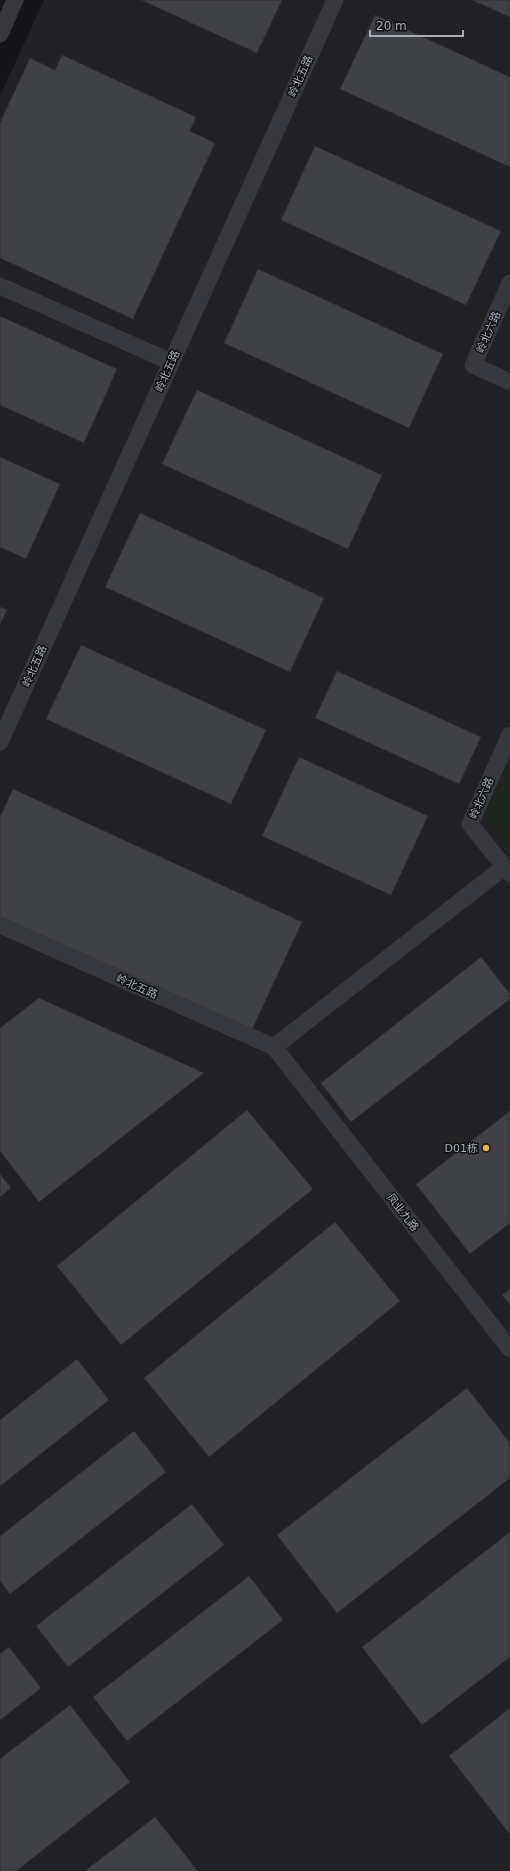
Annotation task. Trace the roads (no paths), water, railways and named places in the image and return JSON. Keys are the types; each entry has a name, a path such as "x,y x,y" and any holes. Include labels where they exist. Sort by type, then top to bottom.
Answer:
{"lane":[{"path":"0,34 16,0"},
{"name":"岭北五路","path":"0,742 334,0"},
{"name":"岭北六路","path":"510,283 472,366 510,382"},
{"path":"0,286 171,362"},
{"name":"岭北六路","path":"507,871 470,824 510,735"},
{"path":"274,1047 507,871"},
{"name":"岭北五路","path":"0,924 274,1047"},
{"name":"凤业九路","path":"274,1047 510,1349"}],"place":[{"name":"D01栋","path":"486,1148"}]}
